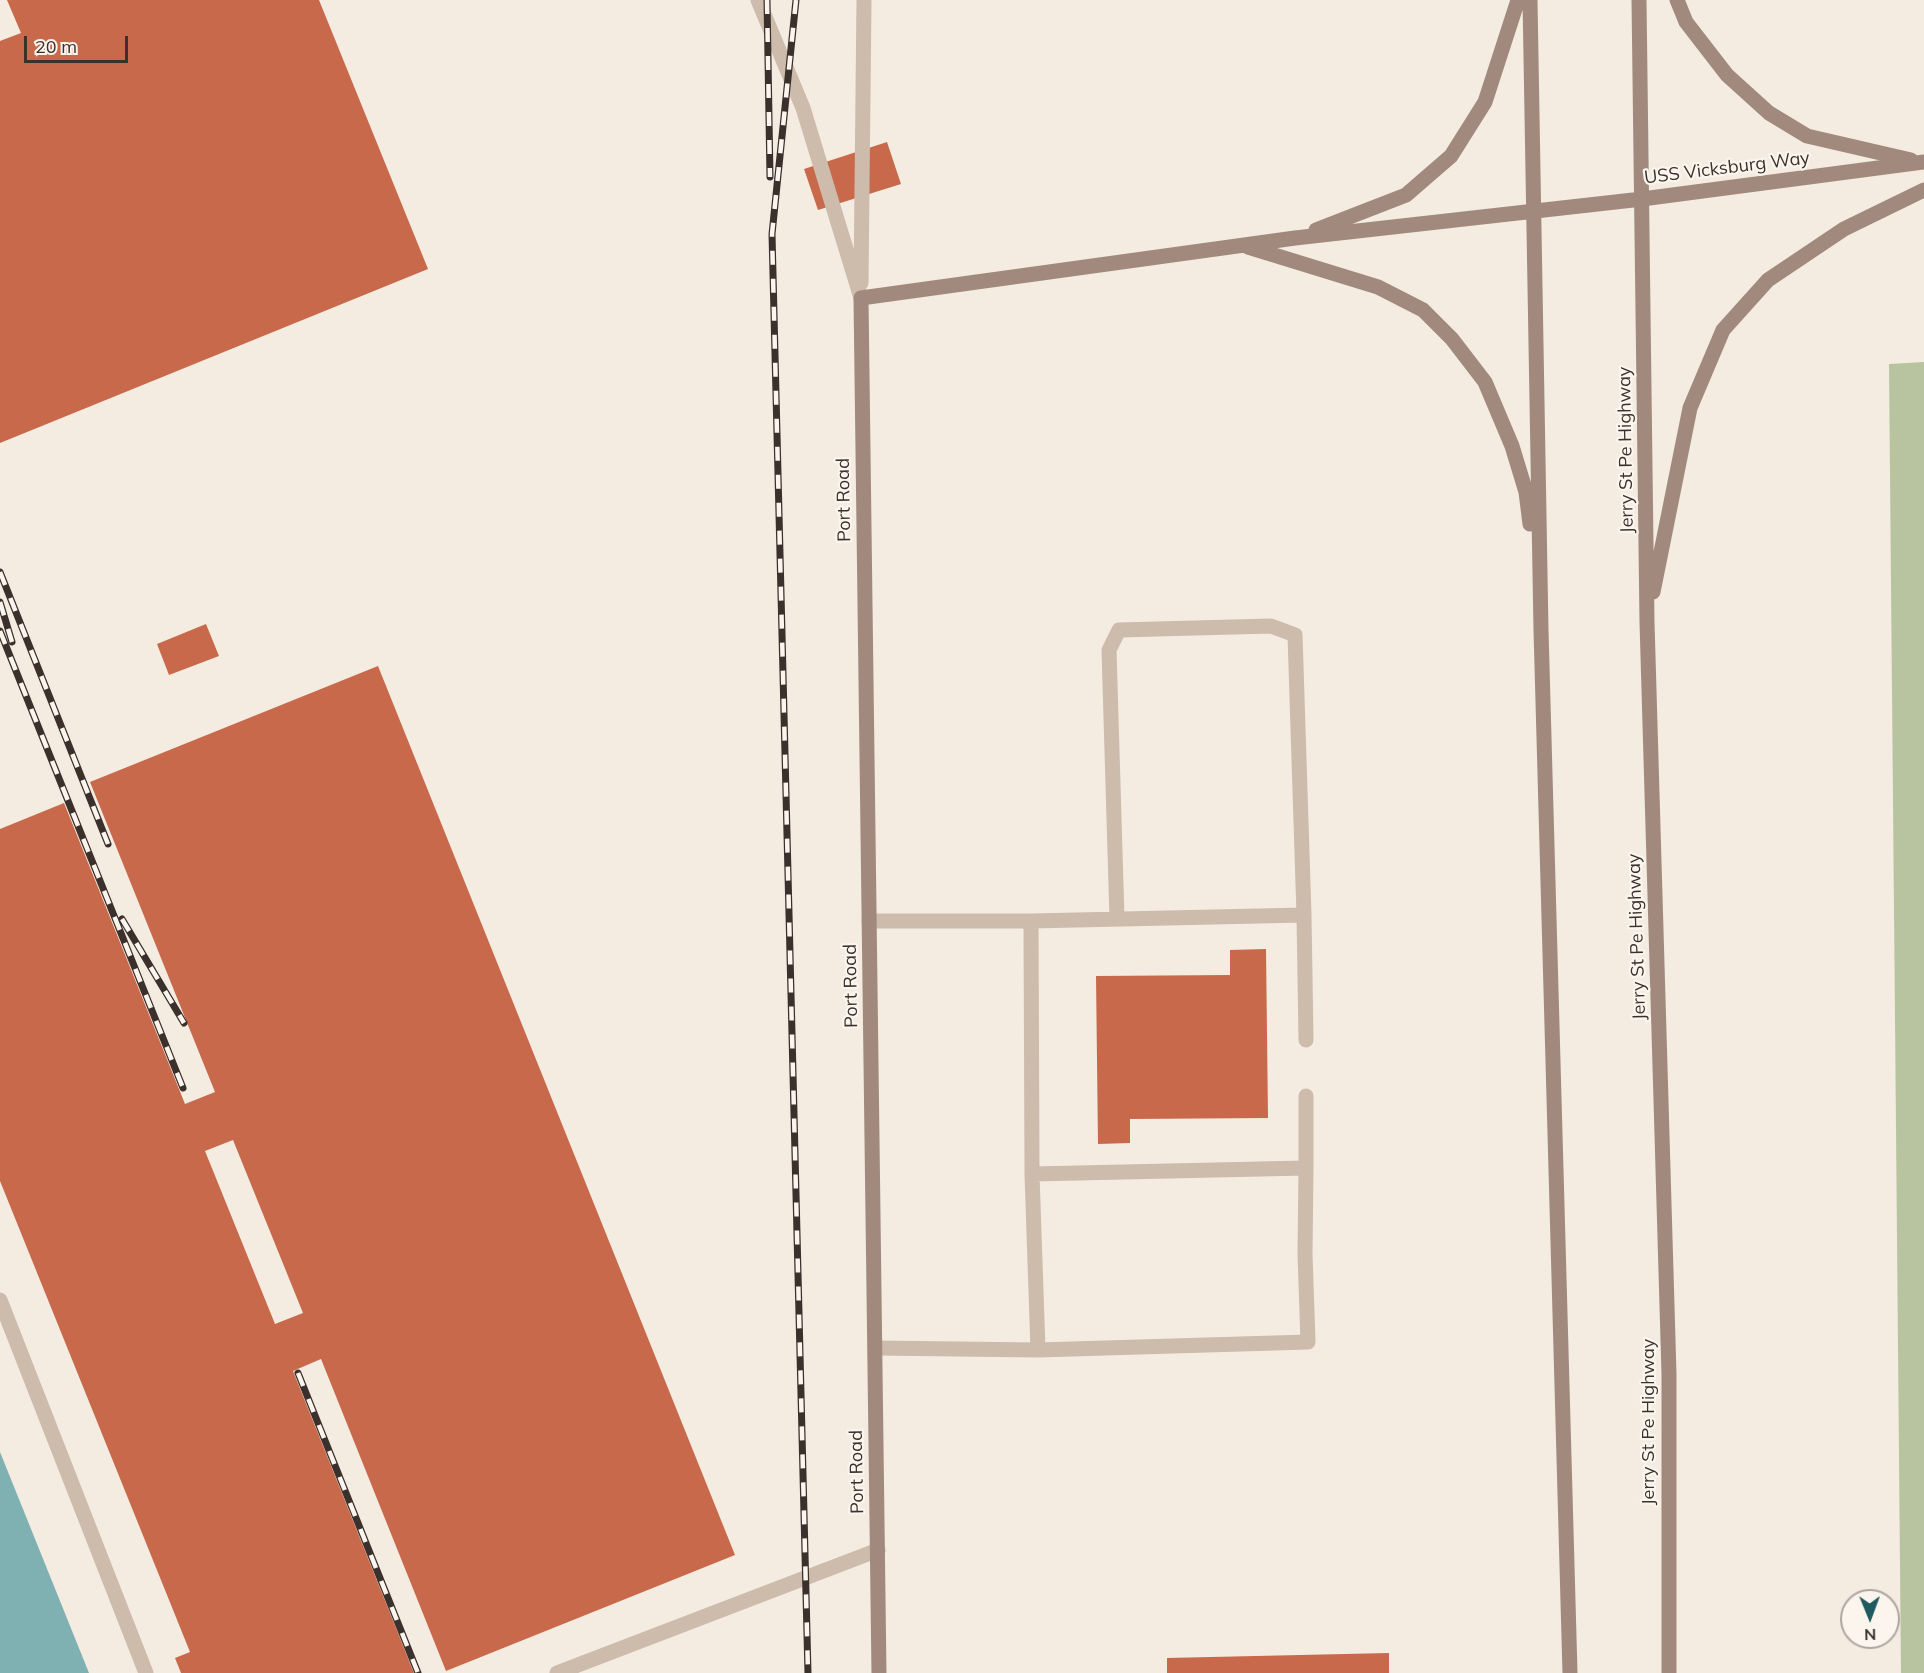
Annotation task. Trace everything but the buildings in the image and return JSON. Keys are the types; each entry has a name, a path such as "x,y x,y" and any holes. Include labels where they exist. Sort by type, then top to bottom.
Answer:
{"main road":[{"path":"861,298 1295,238 1406,195 1451,156 1485,102 1518,0"},
{"path":"1530,0 1541,630 1570,1673"},
{"name":"Jerry St Pe Highway","path":"1639,0 1647,622 1670,1374 1668,1673"},
{"path":"1677,0 1686,22 1727,75 1769,112 1807,136 1923,162"},
{"name":"USS Vicksburg Way","path":"1295,238 1642,199 1923,162"},
{"path":"1647,622 1690,408 1723,330 1768,280 1844,229 1924,190"},
{"path":"1242,246 1378,287 1423,309 1452,339 1485,382 1512,446 1526,492 1541,630"},
{"name":"Port Road","path":"861,298 879,1673"}],"lane":[{"path":"758,0 803,108 861,298"},
{"path":"861,298 864,0"},
{"path":"1117,920 1109,650 1119,630 1271,626 1295,635 1306,1040"},
{"path":"869,921 1117,920 1304,915"},
{"path":"1031,921 1032,1174 1038,1350"},
{"path":"875,1348 1038,1350 1308,1342 1305,1254 1306,1096"},
{"path":"1032,1174 1306,1168"},
{"path":"0,1300 146,1673"},
{"path":"557,1673 878,1550"}],"green space":[{"path":"1924,362 1924,1673 1901,1673 1889,364"}],"water":[{"path":"0,1452 89,1673 0,1673"}],"railway":[{"path":"767,0 770,177"},
{"path":"796,0 772,234 808,1673"},
{"path":"0,572 108,844"},
{"path":"0,602 12,642"},
{"path":"0,631 183,1088"},
{"path":"122,919 184,1023"},
{"path":"298,1373 418,1673"}]}
